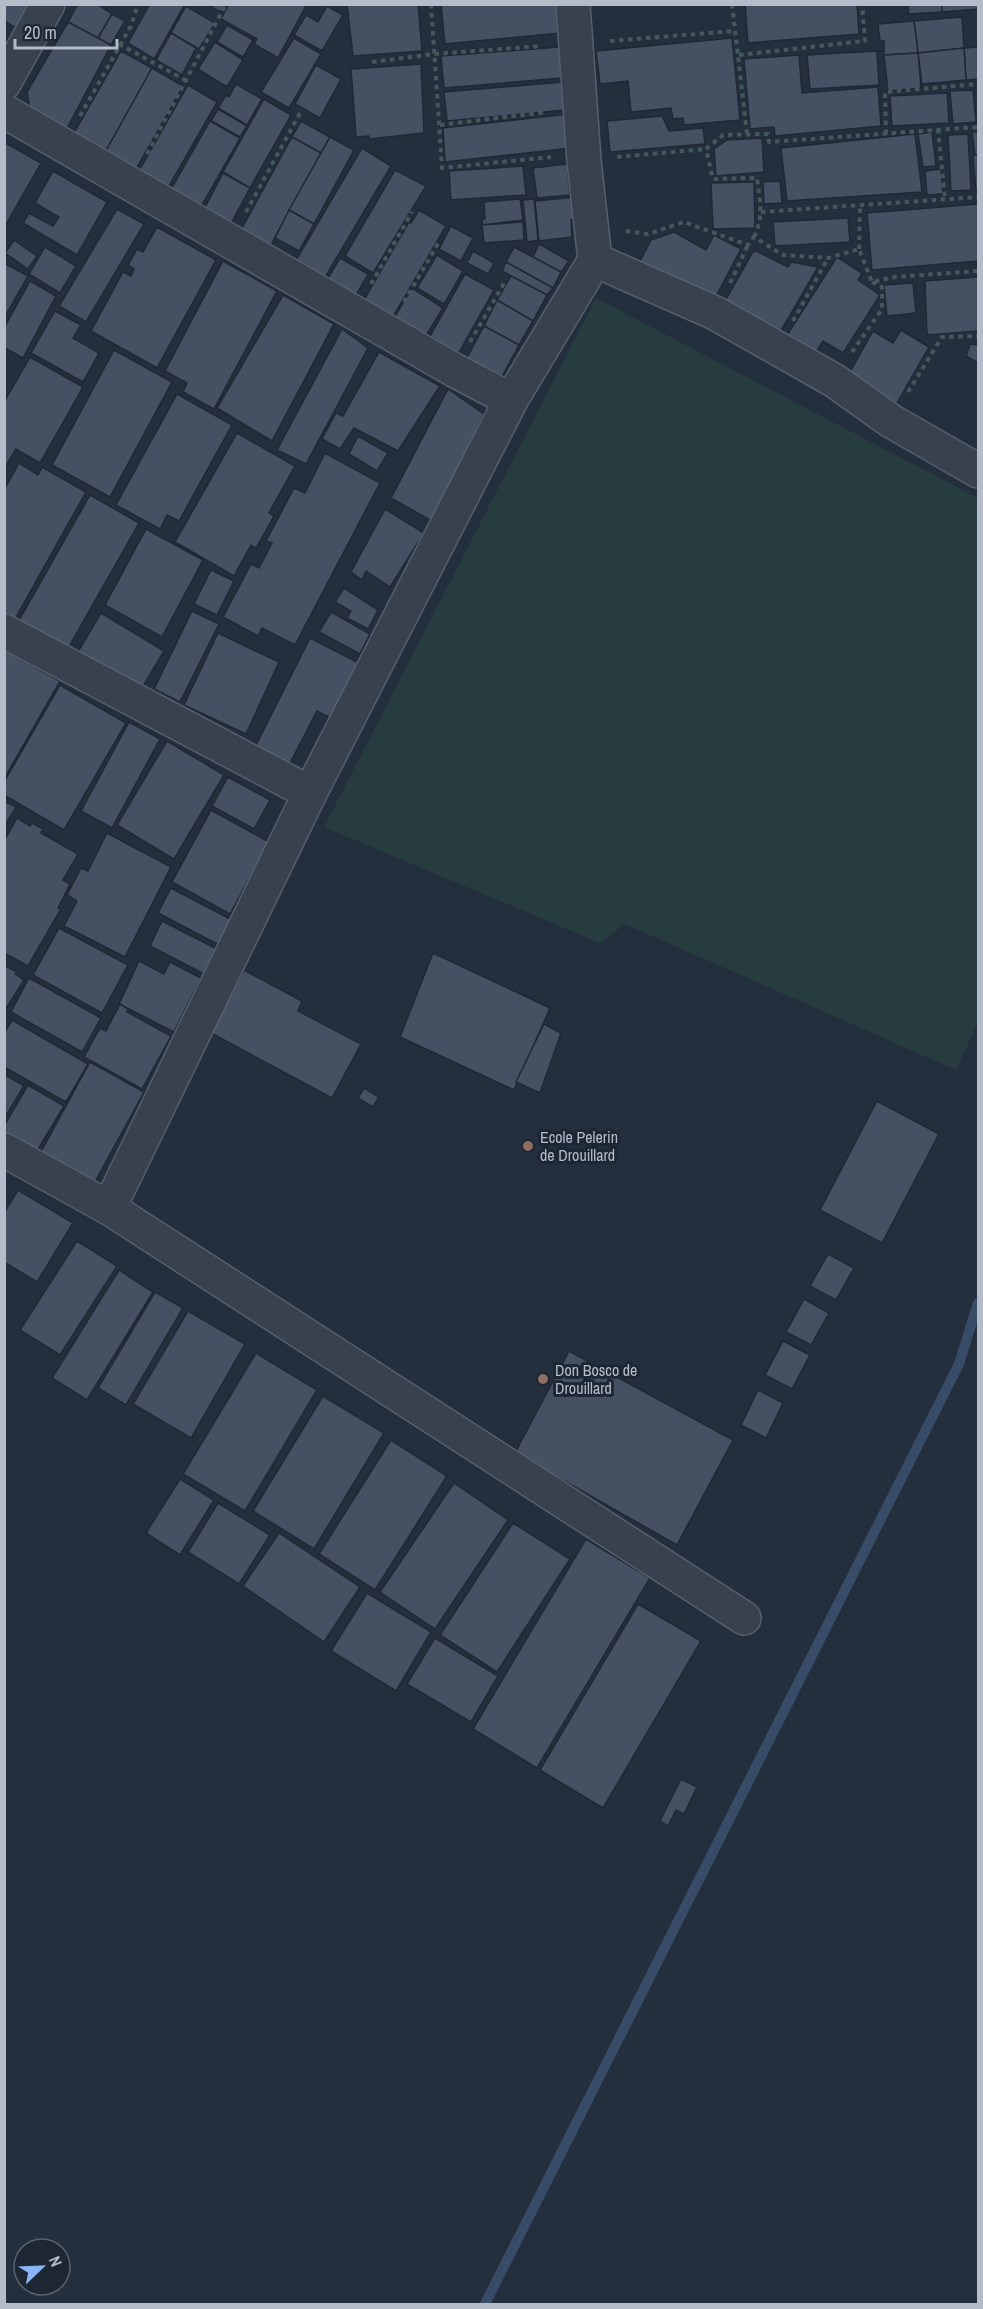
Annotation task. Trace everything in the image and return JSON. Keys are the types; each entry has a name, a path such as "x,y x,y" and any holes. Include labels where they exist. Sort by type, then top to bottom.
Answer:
{"street":[{"path":"4,83 48,4"},
{"path":"109,1208 310,793 511,400 595,260 584,160 573,4"},
{"path":"4,111 387,332 511,400"},
{"path":"595,260 715,313 835,381 891,421 978,471"},
{"path":"4,631 310,793"},
{"path":"4,1150 109,1208 744,1618"}],"path":[{"path":"63,145 118,44 131,26 138,4"},
{"path":"131,184 226,4"},
{"path":"431,4 442,168 571,155 584,160 706,148 723,135 768,134 770,142 978,127"},
{"path":"732,4 747,134"},
{"path":"739,54 865,41 862,4"},
{"path":"372,62 434,54 734,31"},
{"path":"118,44 187,81"},
{"path":"886,134 885,92 978,84"},
{"path":"440,125 580,108"},
{"path":"230,241 300,113"},
{"path":"938,129 945,198"},
{"path":"706,148 714,179 757,178 761,212 760,224 715,313"},
{"path":"761,212 978,197"},
{"path":"835,381 864,333 882,309 882,287 872,282 859,249 860,206"},
{"path":"355,312 412,212"},
{"path":"595,260 616,231 636,231 648,234 684,222 748,245"},
{"path":"754,237 783,255 828,258 859,249"},
{"path":"387,332 440,240"},
{"path":"778,348 828,258"},
{"path":"872,282 895,277 978,272"},
{"path":"454,370 506,280"},
{"path":"891,421 942,337 978,336"}],"green space":[{"path":"596,298 978,498 978,1022 956,1070 625,924 600,943 324,827"}],"building":[{"path":"4,4 29,4 16,28 4,21"},
{"path":"78,4 97,4 112,14 98,38 68,22"},
{"path":"150,4 185,4 154,59 128,43"},
{"path":"207,4 225,4 220,12"},
{"path":"229,4 307,4 278,58 254,44 257,39 221,19"},
{"path":"347,4 418,4 422,51 353,56"},
{"path":"441,4 569,4 571,32 445,44"},
{"path":"745,4 857,4 859,34 748,43"},
{"path":"908,4 942,4 942,12 909,14"},
{"path":"942,4 978,4 978,9 942,12"},
{"path":"186,6 215,23 199,49 171,33"},
{"path":"327,6 343,15 322,51 294,35 306,15 318,22"},
{"path":"112,14 125,21 111,45 98,38"},
{"path":"962,17 964,48 918,53 914,21"},
{"path":"914,21 918,53 884,55 884,41 880,41 878,24"},
{"path":"68,22 111,45 64,134 30,109 27,92"},
{"path":"227,25 253,40 243,57 217,42"},
{"path":"171,33 196,48 182,75 156,60"},
{"path":"294,38 321,54 289,108 261,92"},
{"path":"732,38 740,120 684,125 683,118 673,119 671,108 631,112 628,81 600,84 596,51"},
{"path":"215,42 243,60 227,87 198,69"},
{"path":"572,46 575,77 444,88 441,56"},
{"path":"978,47 978,79 966,80 964,48"},
{"path":"964,48 966,80 922,84 918,53"},
{"path":"121,51 152,68 102,158 70,140"},
{"path":"877,51 879,85 810,89 807,55"},
{"path":"918,53 921,88 888,91 884,55"},
{"path":"799,55 802,93 878,87 881,126 775,136 774,127 750,129 744,59"},
{"path":"421,64 424,133 369,139 369,136 356,137 351,69"},
{"path":"316,65 341,79 320,118 295,104"},
{"path":"152,68 183,86 132,176 102,158"},
{"path":"575,81 577,109 447,121 444,92"},
{"path":"236,84 262,99 247,125 218,108 226,95 229,97"},
{"path":"188,85 217,102 165,193 136,176"},
{"path":"973,90 976,122 953,124 950,91"},
{"path":"947,93 949,123 892,126 890,96"},
{"path":"264,99 291,115 250,188 223,172"},
{"path":"218,109 247,126 240,137 211,121"},
{"path":"578,113 581,147 445,162 443,128"},
{"path":"662,116 669,131 703,128 705,144 610,152 607,121"},
{"path":"210,121 240,138 199,210 169,193"},
{"path":"301,121 330,137 321,153 292,137"},
{"path":"932,132 936,166 923,167 918,134"},
{"path":"972,132 978,132 978,155 975,155"},
{"path":"915,134 922,192 787,201 781,148"},
{"path":"968,134 971,190 951,191 948,135"},
{"path":"292,137 321,153 267,252 238,235"},
{"path":"330,137 354,150 314,224 289,210"},
{"path":"762,138 764,172 716,176 714,149 727,140"},
{"path":"4,142 41,163 4,228"},
{"path":"362,148 391,166 324,279 295,262"},
{"path":"978,155 978,190 976,190 973,156"},
{"path":"567,164 570,195 537,198 533,168"},
{"path":"523,166 526,195 451,200 449,171"},
{"path":"941,169 943,194 927,195 925,171"},
{"path":"395,170 426,186 373,273 345,256"},
{"path":"53,171 107,202 77,255 23,223 29,213 53,226 59,217 35,203"},
{"path":"223,173 250,188 228,229 201,215"},
{"path":"780,181 782,203 764,204 763,182"},
{"path":"754,182 755,228 713,229 711,183"},
{"path":"576,197 578,219 571,220 572,237 539,241 535,201"},
{"path":"520,199 523,220 483,225 484,202"},
{"path":"534,199 538,240 527,242 523,200"},
{"path":"978,204 978,261 872,270 867,213"},
{"path":"117,209 144,224 86,322 59,306"},
{"path":"289,210 314,224 299,251 275,238"},
{"path":"419,210 446,226 390,322 361,305 409,222 411,223"},
{"path":"848,218 850,242 775,246 773,222"},
{"path":"523,222 524,240 484,243 482,225"},
{"path":"451,226 473,238 461,261 439,249"},
{"path":"157,227 216,260 157,368 91,331 123,272 131,276 134,269 128,265 137,249 143,252"},
{"path":"674,232 706,250 714,235 741,249 714,300 638,265 651,240"},
{"path":"14,240 37,256 28,269 5,253"},
{"path":"539,244 569,261 561,272 533,257"},
{"path":"45,247 76,266 60,293 29,274"},
{"path":"514,247 561,272 553,288 506,262"},
{"path":"754,250 788,267 791,262 818,267 775,341 721,308"},
{"path":"473,251 494,263 488,274 467,263"},
{"path":"437,255 463,271 444,304 417,288"},
{"path":"837,257 862,273 858,280 880,295 843,353 823,341 810,361 782,343"},
{"path":"340,258 368,274 352,302 324,285"},
{"path":"223,261 277,291 214,409 183,392 187,383 165,371"},
{"path":"506,262 553,288 547,295 511,276 502,271"},
{"path":"4,263 28,276 4,318"},
{"path":"465,274 494,290 453,363 424,347"},
{"path":"511,276 547,295 533,321 497,300"},
{"path":"978,277 978,331 927,335 925,281"},
{"path":"30,281 56,296 23,358 7,349 4,355 4,328"},
{"path":"913,283 916,313 887,316 884,285"},
{"path":"412,288 443,308 422,342 391,323"},
{"path":"283,295 334,324 272,441 217,408"},
{"path":"497,300 533,321 519,345 484,326"},
{"path":"55,311 81,325 73,338 99,353 83,382 31,353"},
{"path":"484,326 519,345 498,384 463,365"},
{"path":"342,329 368,348 306,464 277,450"},
{"path":"901,330 929,347 894,408 846,379 873,331 893,343"},
{"path":"970,344 978,345 978,363 966,356"},
{"path":"114,350 172,382 110,497 52,465"},
{"path":"379,352 440,386 398,451 354,428 340,449 322,439 336,413 343,416"},
{"path":"30,357 83,387 40,463 16,449 4,469 4,402"},
{"path":"448,389 484,414 432,521 391,498"},
{"path":"177,394 232,425 179,521 167,515 160,529 116,505"},
{"path":"237,433 295,466 269,513 274,516 256,548 251,545 234,576 175,542"},
{"path":"358,436 388,453 377,471 349,454"},
{"path":"325,453 380,483 295,645 262,628 258,636 223,617 251,564 259,568 272,543 266,541 294,488 305,493"},
{"path":"19,463 38,475 42,467 86,492 11,626 4,622 4,490"},
{"path":"90,495 139,523 66,652 17,624"},
{"path":"385,509 424,533 390,587 366,571 362,580 351,572"},
{"path":"146,529 203,560 162,637 105,605"},
{"path":"211,570 234,581 217,615 194,604"},
{"path":"344,588 378,610 368,629 347,618 351,611 335,602"},
{"path":"192,611 219,624 180,702 154,689"},
{"path":"331,612 370,634 360,654 319,632"},
{"path":"101,613 164,651 139,693 76,655"},
{"path":"218,633 279,662 246,734 184,705"},
{"path":"310,638 361,664 333,719 317,711 289,765 255,747"},
{"path":"4,650 60,681 4,779"},
{"path":"60,685 126,723 64,830 4,795 4,782"},
{"path":"129,722 160,739 112,828 81,811"},
{"path":"167,741 224,775 174,859 117,825"},
{"path":"228,777 270,800 254,829 212,806"},
{"path":"4,801 16,807 4,827"},
{"path":"211,810 269,842 230,914 172,882"},
{"path":"17,818 30,826 32,823 43,829 41,833 78,854 63,880 70,884 58,908 61,909 28,966 4,953 4,841"},
{"path":"107,833 171,867 125,957 64,926 77,901 67,895 81,868 88,871"},
{"path":"171,888 232,920 219,945 158,913"},
{"path":"162,921 217,949 204,974 150,946"},
{"path":"59,928 128,965 102,1013 33,975"},
{"path":"433,953 550,1008 514,1090 400,1037"},
{"path":"139,961 164,974 170,962 201,978 174,1032 119,1004"},
{"path":"4,965 17,972 15,974 24,980 4,1012"},
{"path":"244,970 302,1001 298,1011 361,1044 332,1098 211,1033"},
{"path":"29,978 101,1018 82,1052 11,1012"},
{"path":"120,1004 128,1009 127,1012 171,1036 142,1089 84,1057 100,1028 106,1031"},
{"path":"12,1020 88,1064 66,1102 4,1067 4,1034"},
{"path":"544,1024 561,1033 540,1093 516,1082"},
{"path":"90,1062 144,1092 90,1191 36,1161"},
{"path":"4,1074 24,1086 4,1119"},
{"path":"28,1085 64,1106 34,1156 4,1138 4,1126"},
{"path":"364,1088 379,1097 373,1107 358,1098"},
{"path":"877,1101 939,1134 882,1243 820,1210"},
{"path":"18,1190 73,1223 37,1282 4,1262 4,1213"},
{"path":"77,1241 117,1266 60,1355 20,1330"},
{"path":"828,1254 854,1268 836,1300 810,1286"},
{"path":"119,1270 153,1292 87,1400 52,1378"},
{"path":"155,1292 183,1308 126,1405 98,1388"},
{"path":"804,1299 829,1313 811,1345 786,1332"},
{"path":"188,1311 245,1344 191,1438 133,1404"},
{"path":"783,1341 810,1355 792,1389 765,1375"},
{"path":"569,1351 733,1440 677,1545 515,1453"},
{"path":"256,1353 317,1390 245,1511 183,1474"},
{"path":"758,1390 783,1403 766,1438 741,1425"},
{"path":"323,1396 384,1433 314,1549 253,1511"},
{"path":"391,1440 447,1476 375,1590 319,1554"},
{"path":"180,1479 214,1500 180,1555 146,1533"},
{"path":"454,1483 508,1520 435,1629 380,1592"},
{"path":"218,1503 270,1535 239,1584 188,1552"},
{"path":"513,1523 570,1559 497,1672 440,1635"},
{"path":"279,1533 360,1587 324,1642 243,1586"},
{"path":"586,1539 650,1578 537,1768 473,1729"},
{"path":"367,1593 431,1632 396,1691 331,1651"},
{"path":"638,1604 701,1641 603,1808 540,1770"},
{"path":"435,1638 498,1676 471,1722 407,1684"},
{"path":"681,1779 697,1787 684,1814 676,1810 668,1826 660,1821"}],"waterway":[{"path":"485,2304 959,1364 978,1303"}],"place":[{"name":"Ecole Pelerin de Drouillard","path":"528,1146"},
{"name":"Don Bosco de Drouillard","path":"543,1379"}]}
